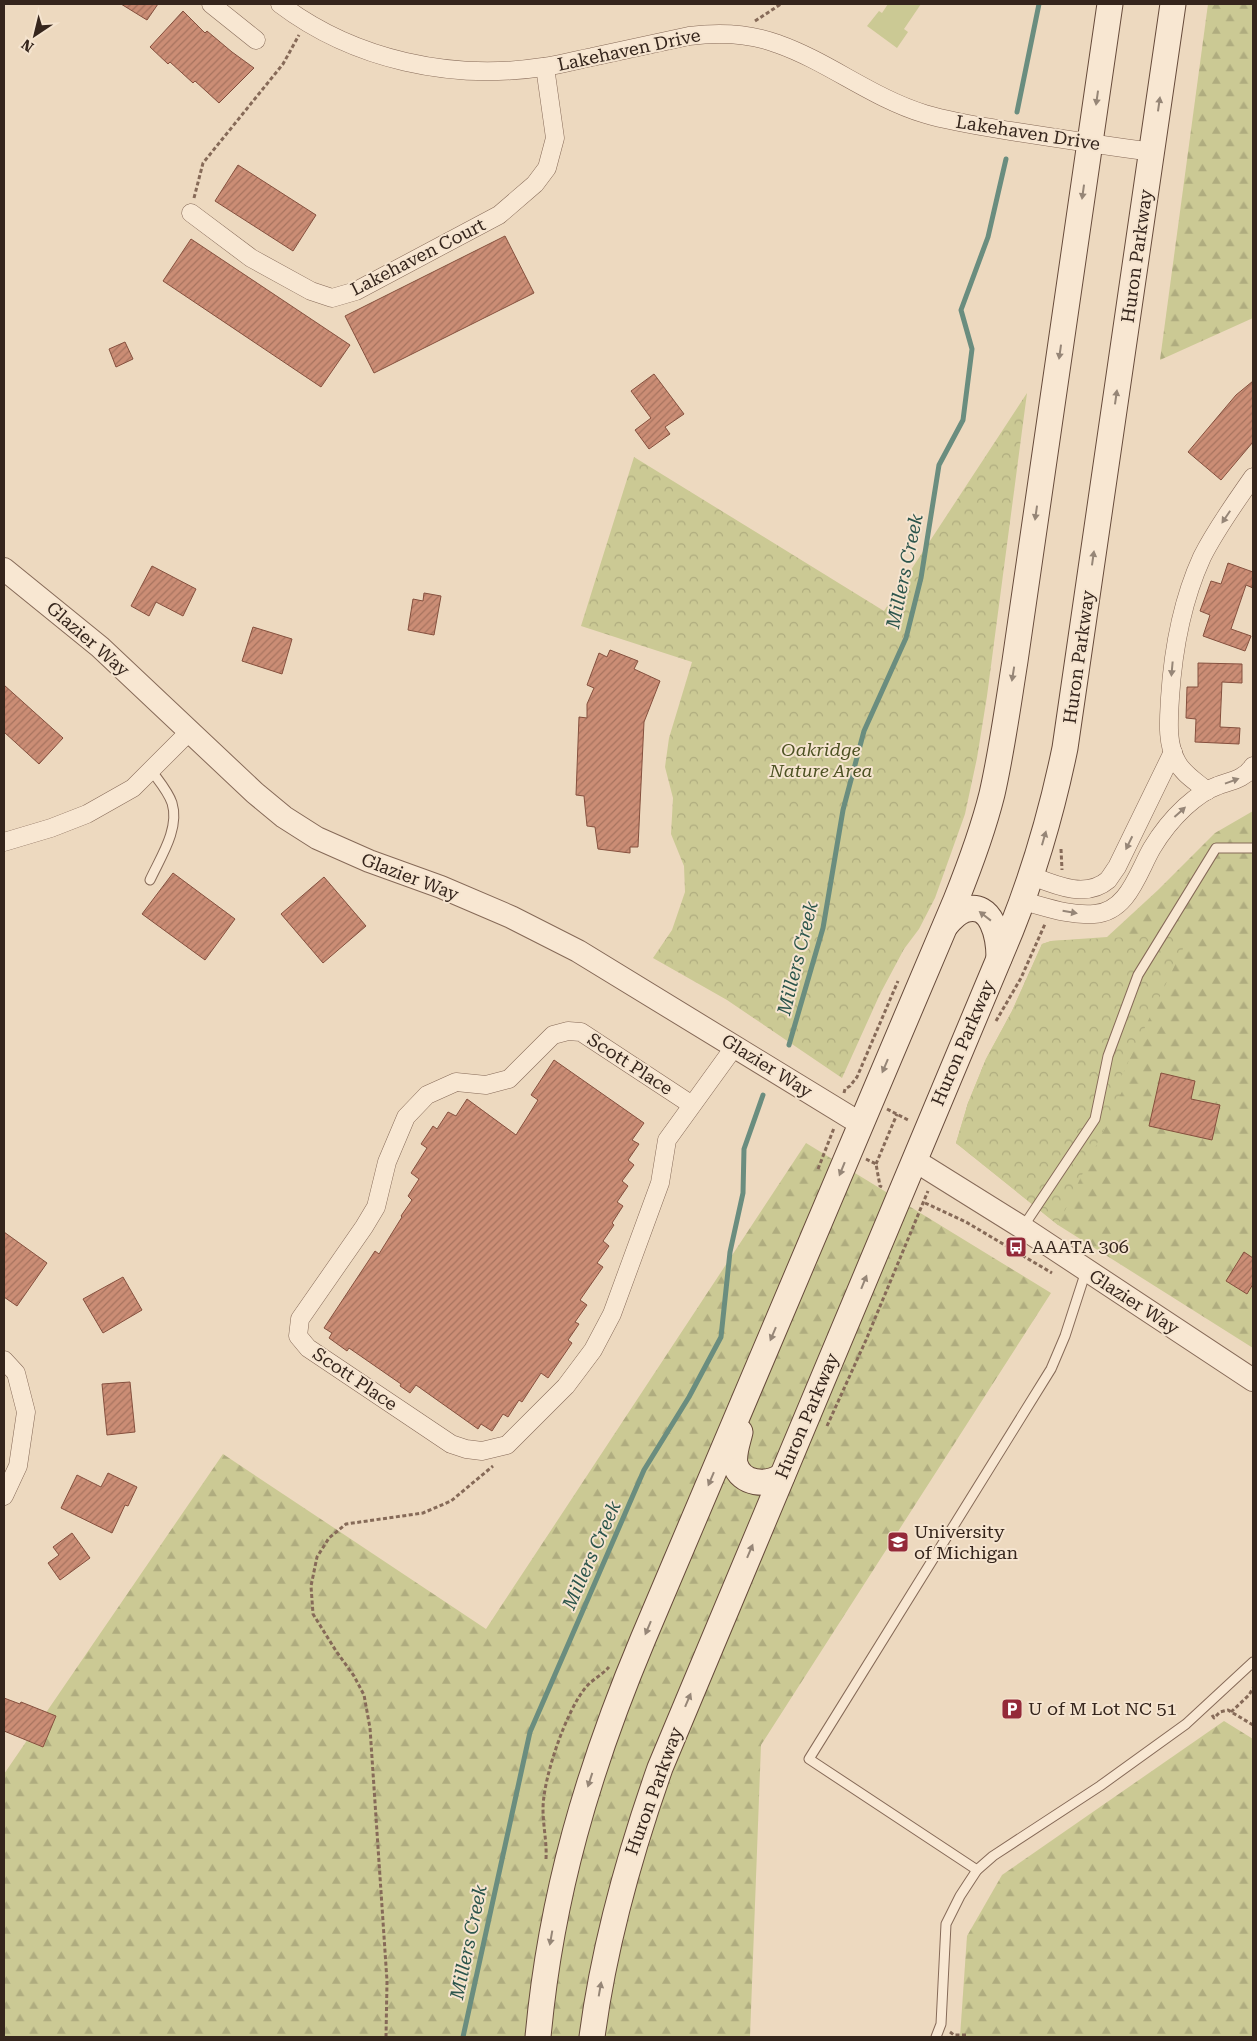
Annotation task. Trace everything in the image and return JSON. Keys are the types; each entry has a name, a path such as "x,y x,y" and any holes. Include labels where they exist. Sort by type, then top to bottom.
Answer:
{"main road":[{"path":"538,2037 547,1960 556,1908 570,1848 599,1753 628,1674 946,924 975,851 1002,748 1110,4"},
{"name":"Huron Parkway","path":"592,2037 600,1985 617,1906 647,1804 674,1734 1023,901 1045,836 1065,748 1173,4"},
{"path":"946,924 957,914 965,910 971,909 983,913 995,926 999,958"},
{"path":"751,1386 735,1462 742,1474 754,1482 768,1483 782,1476"}],"street":[{"path":"211,4 256,40"},
{"name":"Lakehaven Drive","path":"280,4 306,21 359,47 383,56 428,67 468,71 545,67 689,36 712,33 732,34 778,44 879,96 924,113 970,124 1152,152"},
{"name":"Lakehaven Court","path":"191,213 251,258 311,291 332,298 356,291 499,215 535,184 547,168 555,138 545,67"},
{"path":"1207,791 1183,771 1173,752 1170,731 1172,664 1182,616 1203,557 1222,522 1253,477"},
{"name":"Glazier Way","path":"4,568 100,647 189,732 277,811 317,838 369,861 441,887 511,917 578,951 861,1124"},
{"path":"4,842 51,828 87,814 133,788 189,732"},
{"path":"1032,876 1079,890 1108,880 1117,867 1173,752"},
{"path":"1023,901 1076,914 1096,914 1113,908 1122,901 1132,887 1152,848 1174,817 1195,798 1207,791 1240,778 1253,766"},
{"name":"Scott Place","path":"692,1104 581,1032 568,1031 553,1035 509,1080 486,1085 456,1082 427,1095 406,1117 387,1162 376,1207 364,1228 300,1319 298,1336 308,1348 451,1444 466,1449 482,1451 507,1445 566,1386 593,1350 612,1314 660,1183 667,1140 735,1046"},
{"name":"Glazier Way","path":"914,1160 1023,1228 1253,1380"},
{"path":"4,1360 16,1373 26,1412 18,1466 4,1496"}],"lane":[{"path":"150,880 168,842 174,822 172,803 151,770"},
{"path":"1023,1228 1095,1119 1108,1056 1138,974 1216,848 1253,848"},
{"path":"977,1870 809,1759 1051,1369 1065,1336 1086,1270"},
{"path":"936,2037 941,2024 946,1924 960,1896 977,1870 994,1856 1100,1786 1186,1724 1253,1662"}],"path":[{"path":"755,22 781,4"},
{"path":"191,213 203,163 283,64 306,21"},
{"path":"991,1029 1007,1006 1044,928"},
{"path":"845,1089 854,1083 895,986"},
{"path":"886,1108 911,1122"},
{"path":"887,1190 880,1186 876,1164 897,1114"},
{"path":"824,1152 836,1125"},
{"path":"866,1159 876,1164"},
{"path":"826,1428 866,1340 927,1196"},
{"path":"925,1202 938,1207"},
{"path":"386,2037 387,1980 370,1728 364,1695 354,1676 313,1614 311,1586 317,1557 329,1538 346,1524 424,1513 451,1501 493,1466 505,1451 507,1445"},
{"path":"543,1808 545,1788 563,1731 585,1688"},
{"path":"1231,1712 1249,1695 1253,1688"},
{"path":"1214,1718 1224,1710 1253,1725"}],"green space":[{"path":"888,4 921,4 904,29 908,32 897,48 867,26 879,11 882,13"},
{"path":"1208,4 1253,4 1253,318 1160,360"},
{"name":"Oakridge Nature Area","path":"1027,393 987,696 977,758 965,814 935,898 919,929 904,949 880,994 842,1078 727,1000 653,958 672,930 685,892 684,866 671,834 673,798 665,767 669,738 692,662 581,626 634,457 884,611"},
{"path":"1253,811 1253,1348 1058,1225 956,1143 968,1103 986,1059 1012,1011 1042,944 1051,941 1107,937 1158,890 1215,833"},
{"path":"1190,934 1121,1077 1127,1081 1058,1225 956,1143 968,1103 986,1059 1012,1011 1042,944 1051,941"},
{"name":"University of Michigan","path":"806,1143 1051,1293 761,1745 750,2037 4,2037 4,1774 223,1454 486,1629"},
{"path":"1224,1721 1253,1739 1253,2037 960,2037 967,1936 1002,1875"}],"building":[{"path":"121,4 158,4 147,20"},
{"path":"183,11 205,33 207,31 254,68 219,103 195,81 193,83 150,47"},
{"path":"238,165 316,215 293,251 215,201"},
{"path":"505,236 534,293 374,373 345,316"},
{"path":"191,239 350,345 321,387 163,281"},
{"path":"125,342 133,359 116,367 109,349"},
{"path":"654,374 684,414 665,427 670,434 649,449 635,430 651,418 631,391"},
{"path":"1253,381 1253,442 1221,480 1188,452 1236,395"},
{"path":"1228,563 1253,572 1253,588 1246,585 1231,629 1251,636 1245,651 1203,636 1210,615 1200,611 1211,581 1221,584"},
{"path":"152,566 196,589 183,616 156,602 149,616 131,606"},
{"path":"424,593 441,596 434,635 408,630 413,599 423,601"},
{"path":"253,627 292,639 282,674 242,661"},
{"path":"610,650 638,661 634,669 660,681 644,722 638,847 630,847 630,853 598,849 595,827 587,826 584,796 576,795 579,717 587,718 587,704 594,688 587,685 599,653 607,657"},
{"path":"1198,663 1242,664 1242,683 1222,682 1220,727 1240,728 1239,744 1195,742 1196,719 1186,718 1187,687 1198,687"},
{"path":"4,685 63,738 39,764 4,732"},
{"path":"173,873 235,919 205,960 142,914"},
{"path":"324,877 366,926 323,963 281,914"},
{"path":"554,1060 644,1123 632,1140 639,1144 628,1160 634,1165 622,1181 628,1186 617,1202 623,1206 612,1223 614,1225 603,1241 609,1246 597,1263 603,1267 580,1300 587,1305 575,1322 579,1324 568,1340 572,1343 548,1378 541,1373 522,1402 519,1400 508,1417 503,1414 492,1431 481,1424 478,1429 416,1385 410,1393 400,1386 401,1384 349,1348 347,1351 329,1338 332,1333 324,1328 375,1251 379,1254 412,1200 408,1196 419,1179 411,1173 427,1148 421,1144 433,1126 437,1129 448,1112 456,1116 467,1099 516,1135 538,1100 531,1095"},
{"path":"1161,1073 1195,1081 1191,1099 1220,1105 1212,1140 1149,1126"},
{"path":"4,1232 47,1263 17,1306 4,1297"},
{"path":"1244,1252 1253,1258 1253,1284 1247,1294 1226,1281"},
{"path":"123,1277 142,1310 103,1333 83,1299"},
{"path":"130,1382 135,1432 107,1435 102,1384"},
{"path":"108,1473 137,1487 128,1506 125,1505 112,1533 61,1508 77,1475 101,1487"},
{"path":"72,1533 90,1558 60,1580 48,1563 59,1555 53,1547"},
{"path":"4,1698 20,1704 21,1702 56,1716 43,1747 4,1731"}],"waterway":[{"name":"Millers Creek","path":"1017,112 1039,4"},
{"name":"Millers Creek","path":"789,1045 823,928 843,810 864,731 906,638 921,578 939,465 963,420 972,349 961,310 988,237 1006,159"},
{"name":"Millers Creek","path":"463,2037 530,1732 644,1470 689,1397 721,1337 730,1252 743,1193 744,1149 763,1095"}],"place":[{"name":"AAATA 306","path":"1016,1247"},
{"name":"University of Michigan","path":"898,1542"},
{"name":"U of M Lot NC 51","path":"1012,1709"}]}
